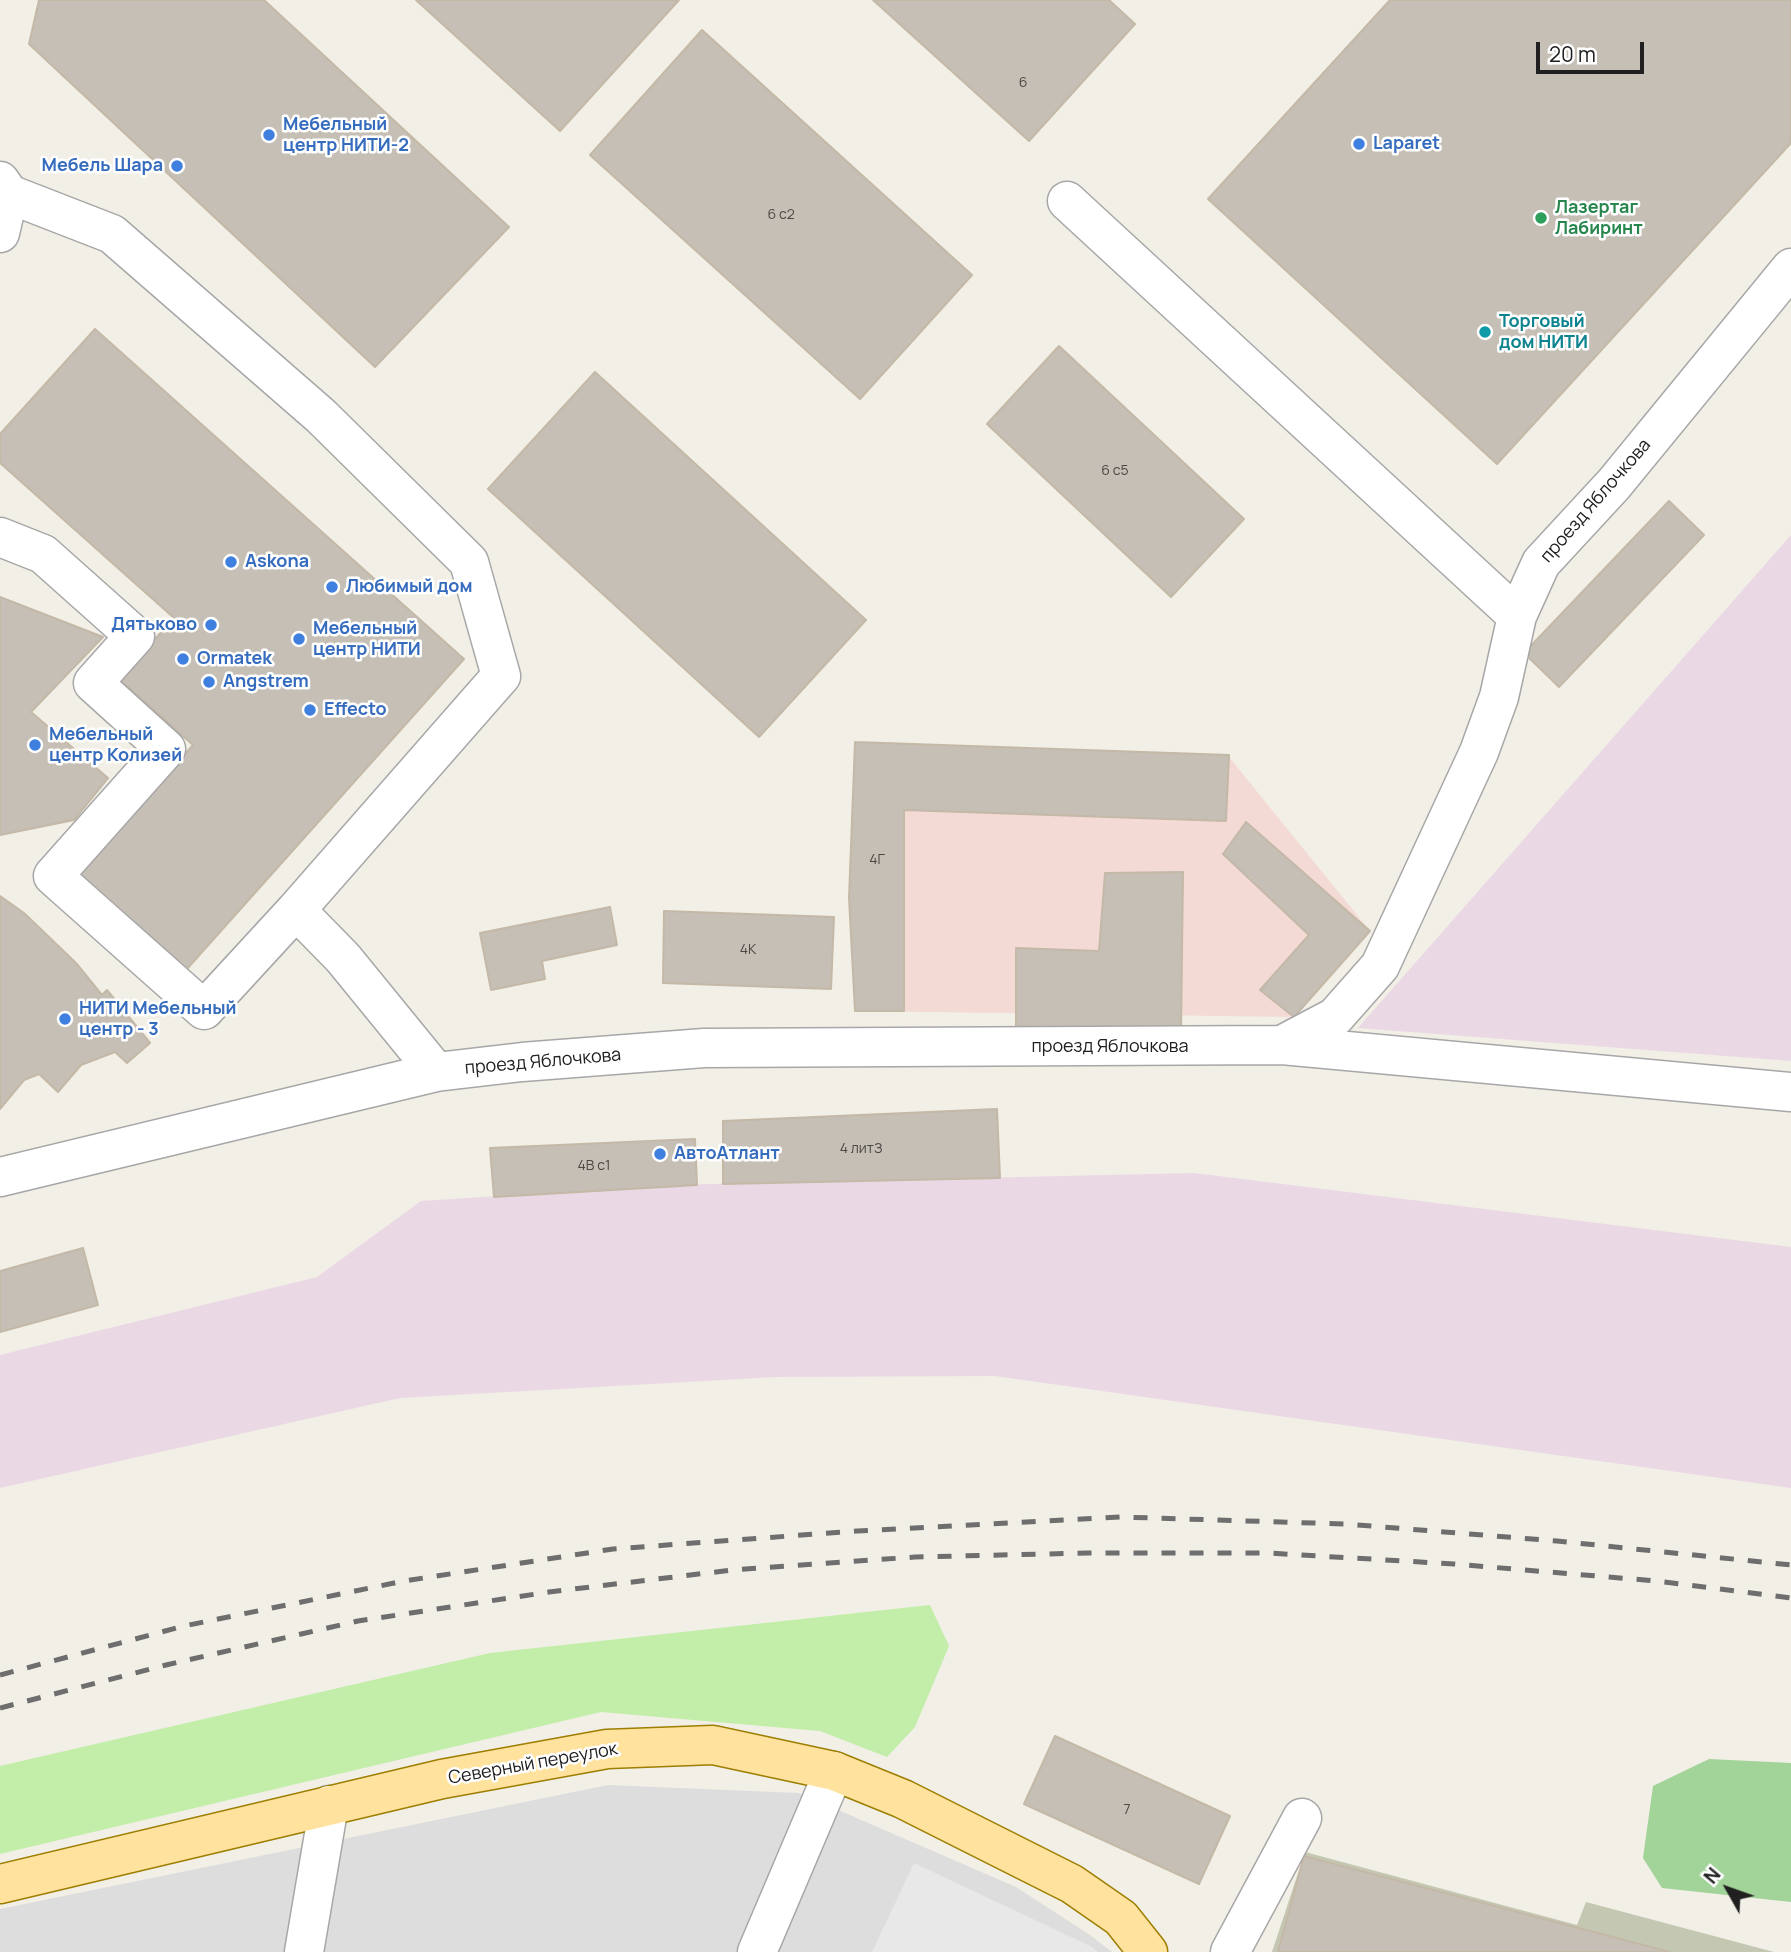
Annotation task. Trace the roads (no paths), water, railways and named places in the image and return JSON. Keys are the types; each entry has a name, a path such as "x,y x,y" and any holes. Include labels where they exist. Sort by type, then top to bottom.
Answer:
{"main road":[{"name":"Северный переулок","path":"0,1884 442,1779 607,1749 713,1745 834,1771 903,1799 1072,1884 1121,1918 1148,1952"}],"street":[{"path":"0,233 4,188 112,234 321,416 469,562 501,676 296,910 204,1010 52,876 166,749 93,683 135,636 43,554 0,537"},
{"path":"1067,201 1517,617"},
{"name":"проезд Яблочкова","path":"0,1177 436,1072 522,1062 704,1048 1282,1045 1335,1017 1380,966 1479,752 1499,697 1517,617 1541,563 1614,484 1791,268"},
{"path":"296,910 343,958 436,1072"},
{"path":"1282,1045 1791,1093"},
{"path":"757,1952 834,1771"},
{"path":"304,1952 329,1805"},
{"path":"1230,1952 1302,1818"}],"railway":[{"path":"0,1675 184,1626 404,1581 613,1549 857,1531 1120,1517 1345,1524 1557,1541 1791,1565"},
{"path":"0,1708 166,1665 358,1621 549,1592 732,1570 915,1557 1268,1553 1454,1564 1656,1581 1791,1598"}],"place":[{"name":"Мебельный центр НИТИ-2","path":"269,135"},
{"name":"Laparet","path":"1359,144"},
{"name":"Мебель Шара","path":"177,166"},
{"name":"Лазертаг Лабиринт","path":"1541,218"},
{"name":"Торговый дом НИТИ","path":"1485,332"},
{"name":"Askona","path":"231,562"},
{"name":"Любимый дом","path":"332,587"},
{"name":"Дятьково","path":"211,625"},
{"name":"Мебельный центр НИТИ","path":"299,639"},
{"name":"Ormatek","path":"183,659"},
{"name":"Angstrem","path":"209,682"},
{"name":"Effecto","path":"310,710"},
{"name":"Мебельный центр Колизей","path":"35,745"},
{"name":"НИТИ Мебельный центр - 3","path":"65,1019"},
{"name":"АвтоАтлант","path":"660,1154"}]}
